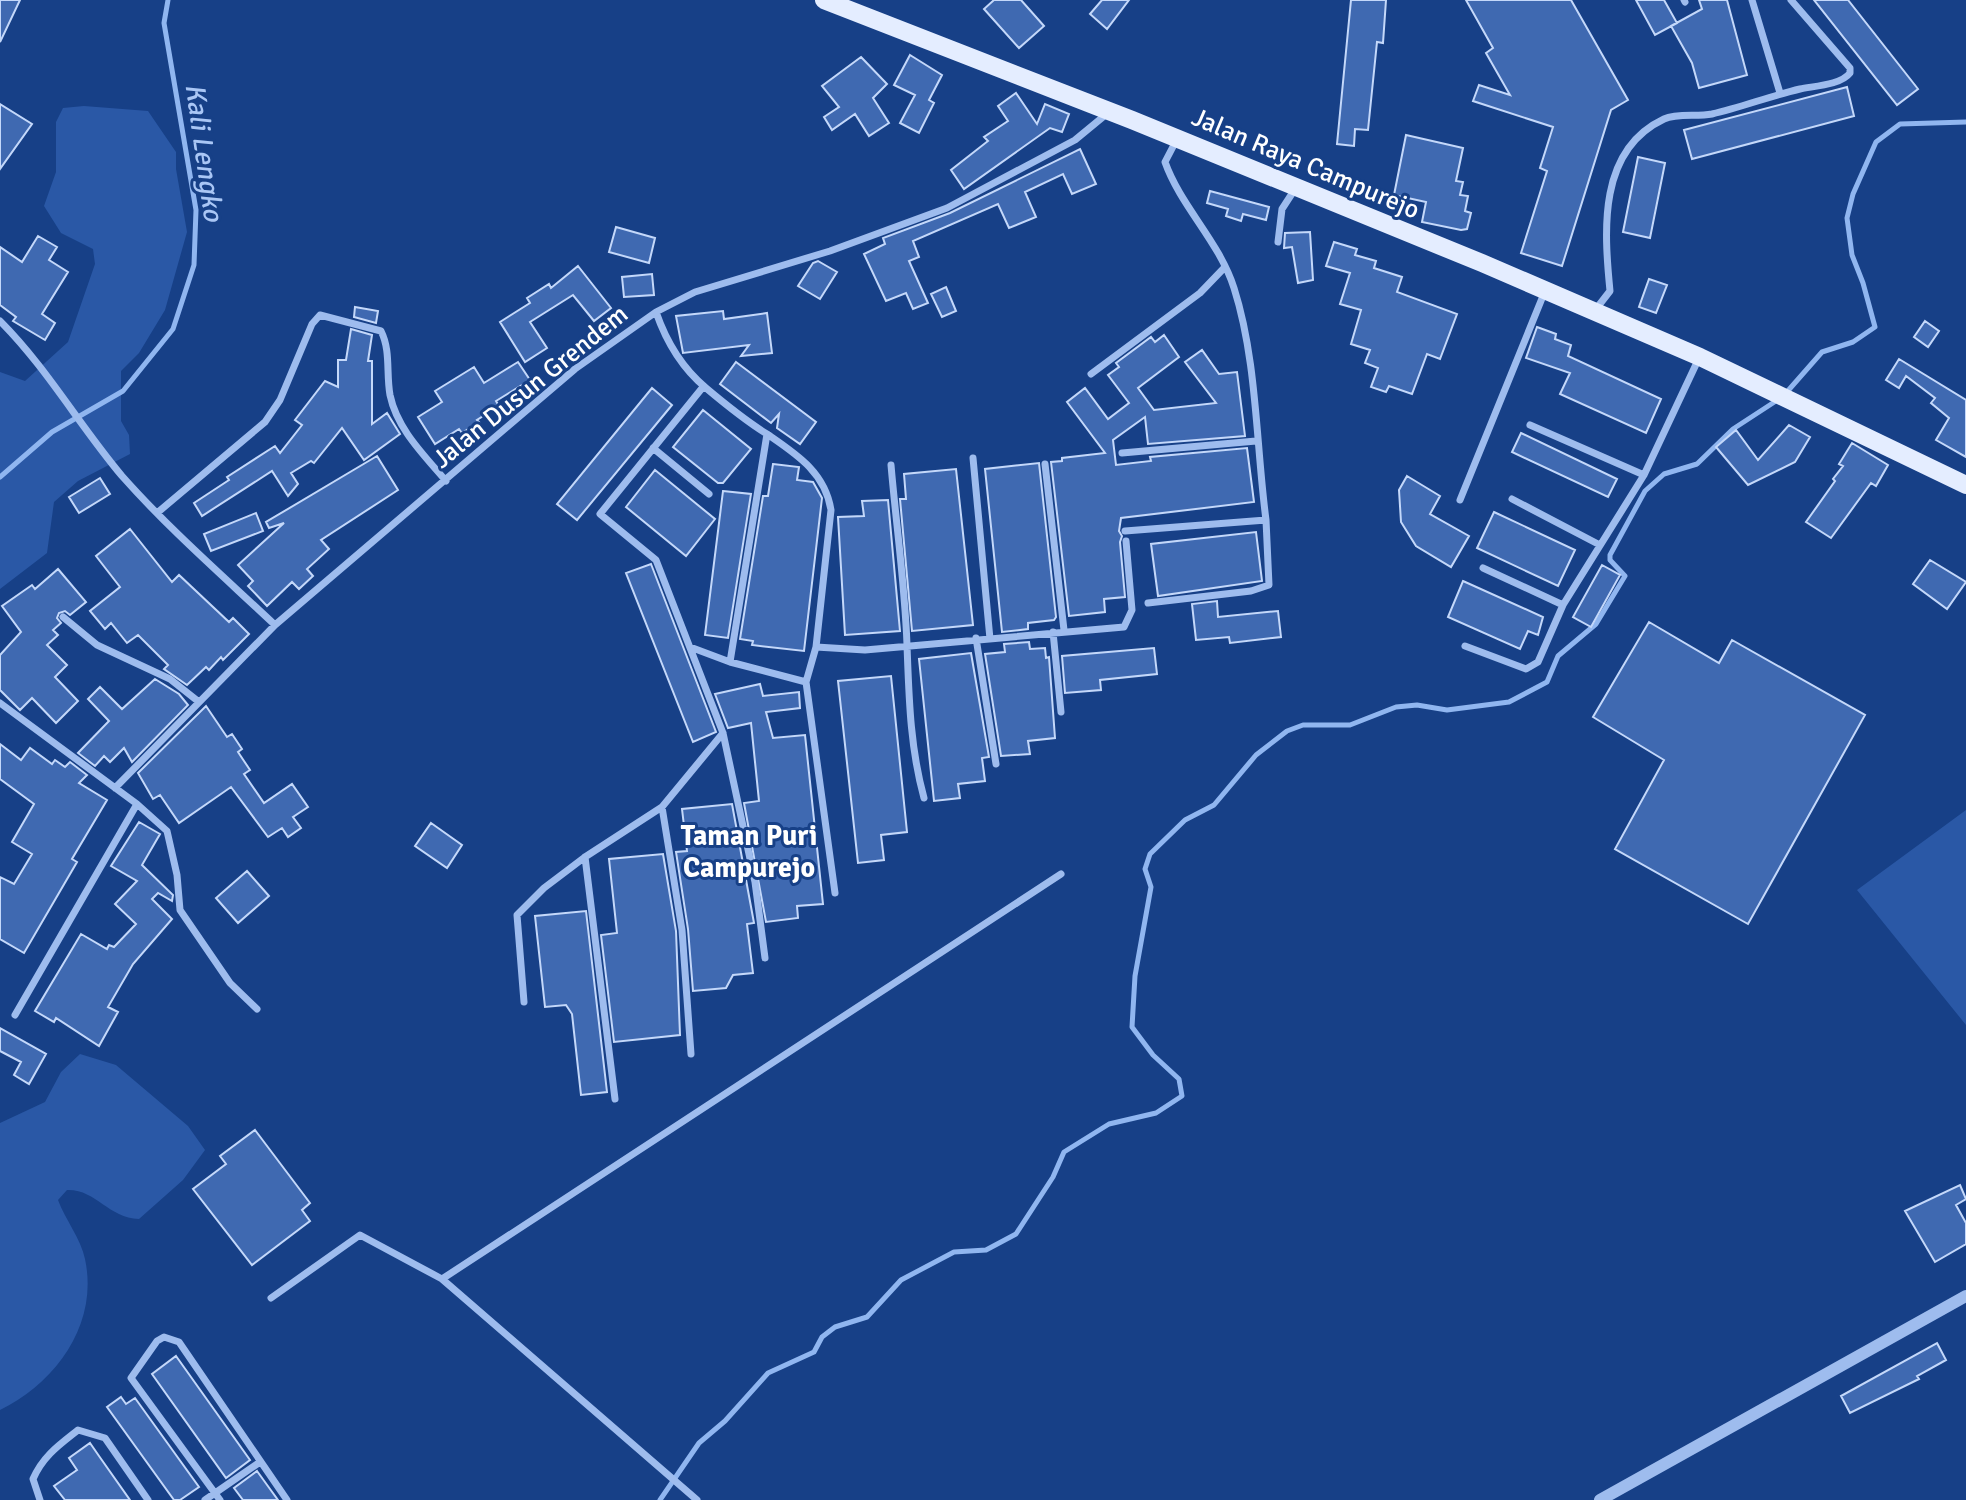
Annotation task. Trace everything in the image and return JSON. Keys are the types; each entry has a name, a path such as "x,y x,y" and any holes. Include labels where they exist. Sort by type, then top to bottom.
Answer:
{"main road":[{"name":"Jalan Raya Campurejo","path":"824,0 1109,111 1545,290 1700,357 1761,389 1966,485"}],"street":[{"path":"1752,0 1780,93"},
{"path":"1594,311 1610,291 1606,240 1609,194 1619,161 1637,137 1666,118 1710,114 1780,93 1835,82 1850,73 1850,68 1791,0"},
{"name":"Jalan Dusun Grendem","path":"116,788 275,625 575,369 656,312 695,292 830,251 947,208 1075,140 1109,111"},
{"path":"1148,603 1251,591 1269,585 1266,520 1248,343 1233,286 1225,267 1165,162 1177,139"},
{"path":"1278,242 1282,209 1295,188"},
{"path":"1091,374 1200,293 1225,267"},
{"path":"1460,500 1545,290"},
{"path":"656,312 667,343 703,387 798,455 818,476 829,497 831,510 816,647 806,682 835,892"},
{"path":"157,513 265,422 280,400 312,324 320,315 381,331 387,344 389,393 394,413 446,481"},
{"path":"0,321 27,348 70,405 81,427 157,513 275,625"},
{"path":"1465,646 1530,668 1538,662 1563,605 1598,544 1644,475 1700,357"},
{"path":"703,387 600,514 656,560 723,733 755,882 765,958"},
{"path":"1530,425 1644,475"},
{"path":"730,662 767,434"},
{"path":"1122,453 1256,441"},
{"path":"653,448 709,494"},
{"path":"973,458 990,639"},
{"path":"891,464 907,645 907,694 914,763 924,798"},
{"path":"1045,464 1063,630"},
{"path":"1512,499 1598,544"},
{"path":"1125,531 1266,520"},
{"path":"816,647 865,650 1063,630 1124,627 1132,610 1126,541"},
{"path":"1483,568 1563,605"},
{"path":"63,617 97,645 170,679 199,702"},
{"path":"1053,632 1061,712"},
{"path":"976,638 996,764"},
{"path":"690,647 730,662 806,682"},
{"path":"0,704 137,803 167,831 177,875 180,910 189,927 230,983 257,1009"},
{"path":"524,1002 517,915 544,888 585,857 663,807 723,733"},
{"path":"16,1015 137,803"},
{"path":"663,807 682,930 691,1054"},
{"path":"585,857 615,1099"},
{"path":"442,1279 1061,874"},
{"path":"271,1298 360,1235 442,1279 645,1458 697,1500"},
{"path":"1600,1500 1966,1296"},
{"path":"217,1497 131,1378 157,1341 170,1337 179,1342 287,1500"},
{"path":"40,1500 33,1479 39,1464 51,1450 78,1430 105,1438 148,1500"},
{"path":"205,1500 217,1497 260,1462"}],"shaded area":[{"path":"84,106 148,111 176,152 176,169 187,232 165,310 139,353 121,371 121,421 129,435 130,454 78,481 54,502 47,553 0,589 0,372 25,381 68,342 95,264 93,249 61,233 44,206 56,172 56,122 63,108"},
{"path":"1966,810 1966,1025 1857,890"},
{"path":"80,1054 116,1065 188,1126 205,1150 183,1180 139,1219 119,1214 77,1191 67,1190 58,1200 85,1259 88,1283 86,1306 69,1349 55,1367 39,1384 0,1410 0,1123 45,1102 61,1072"}],"building":[{"path":"0,0 20,0 0,42"},
{"path":"994,0 1021,0 1044,26 1019,48 984,9"},
{"path":"1102,0 1129,0 1107,29 1090,14"},
{"path":"1351,0 1386,0 1383,43 1377,42 1368,130 1355,129 1354,146 1337,144"},
{"path":"1466,0 1571,0 1628,100 1611,110 1562,266 1521,253 1547,171 1540,168 1553,127 1473,101 1479,85 1510,95 1486,53 1493,48"},
{"path":"1636,0 1664,0 1677,23 1655,35"},
{"path":"1699,0 1727,0 1747,75 1699,88 1692,63 1671,26 1702,9"},
{"path":"1814,0 1848,0 1918,89 1897,105"},
{"path":"910,55 942,75 929,100 934,103 919,133 900,123 915,95 894,85"},
{"path":"861,57 887,84 873,98 889,123 869,136 855,114 832,130 824,117 839,107 822,86"},
{"path":"1847,87 1854,116 1692,159 1684,130"},
{"path":"1016,93 1037,124 1045,104 1069,114 1062,132 1050,128 964,189 951,170 988,141 984,137 1008,121 998,106"},
{"path":"0,104 32,124 0,169"},
{"path":"1406,135 1463,148 1456,181 1463,182 1460,195 1468,196 1465,211 1471,213 1467,229 1422,222 1426,202 1394,195"},
{"path":"1080,149 1096,184 1072,194 1063,174 1025,192 1036,217 1009,228 998,204 913,241 919,257 909,261 928,303 913,309 906,293 886,301 864,254 885,244 883,238 950,213"},
{"path":"1638,157 1665,163 1650,238 1623,232"},
{"path":"1210,191 1269,207 1266,220 1243,214 1241,221 1226,216 1228,209 1207,203"},
{"path":"616,227 655,238 649,263 609,252"},
{"path":"1310,232 1313,280 1298,283 1292,247 1284,248 1285,233"},
{"path":"38,236 57,247 49,260 68,272 42,314 55,323 45,340 13,321 16,317 0,305 0,247 22,262"},
{"path":"1334,242 1357,249 1355,255 1376,261 1374,268 1402,277 1397,292 1457,314 1440,359 1427,354 1412,394 1389,386 1386,392 1371,387 1378,368 1365,363 1370,350 1351,344 1361,310 1340,304 1350,273 1326,266"},
{"path":"818,261 837,272 820,299 798,286 813,263"},
{"path":"578,266 611,308 594,321 573,295 530,322 547,348 525,362 500,322 530,303 527,298 549,284 551,288"},
{"path":"652,274 654,295 624,297 622,277"},
{"path":"1649,279 1667,285 1656,313 1639,307"},
{"path":"946,287 956,311 942,317 931,294"},
{"path":"355,307 378,311 376,323 354,317"},
{"path":"723,311 724,319 767,313 772,353 741,356 749,345 683,353 676,316"},
{"path":"1925,321 1939,331 1928,347 1914,337"},
{"path":"1537,327 1556,334 1555,339 1571,345 1568,356 1661,399 1646,433 1560,394 1570,373 1526,358"},
{"path":"351,329 372,335 368,361 372,361 372,424 387,413 400,434 364,460 342,428 314,463 311,461 291,473 298,484 288,496 272,471 202,516 194,503 229,480 227,477 275,446 280,453 302,425 295,420 325,381 338,387 338,360 346,360"},
{"path":"1164,335 1179,357 1138,388 1154,410 1216,403 1185,362 1202,350 1219,374 1237,372 1245,436 1148,444 1145,417 1113,440 1116,465 1151,461 1150,457 1247,448 1254,502 1121,518 1119,531 1122,536 1120,542 1125,597 1104,599 1105,612 1069,616 1051,462 1062,461 1062,458 1105,453 1067,402 1085,388 1108,419 1129,403 1108,375 1119,367 1116,363 1151,337 1155,342"},
{"path":"1899,359 1966,400 1966,457 1936,440 1949,418 1931,403 1935,398 1906,376 1899,388 1886,380"},
{"path":"518,362 530,380 496,401 499,406 477,420 479,422 462,433 459,429 435,444 418,417 442,402 435,391 474,367 484,383"},
{"path":"736,362 816,422 800,444 777,428 779,414 771,423 720,384"},
{"path":"652,388 672,405 577,520 557,504"},
{"path":"703,410 751,449 723,483 718,483 673,447"},
{"path":"1789,425 1810,437 1795,462 1748,485 1716,447 1736,430 1758,460"},
{"path":"1521,433 1617,479 1608,497 1512,452"},
{"path":"1852,443 1888,465 1876,486 1871,483 1831,538 1806,522 1835,481 1833,479 1843,466 1839,464"},
{"path":"377,456 398,490 321,540 329,549 307,569 313,576 299,589 292,582 267,606 248,586 253,581 238,565 284,523 269,528 266,522"},
{"path":"1039,463 1056,617 1054,620 1028,623 1028,629 1002,632 985,469"},
{"path":"773,464 799,467 797,480 813,482 822,498 804,651 752,645 753,641 740,639 763,496 768,496"},
{"path":"956,469 973,625 912,631 900,499 906,499 904,474"},
{"path":"655,470 715,519 686,556 626,507"},
{"path":"1407,476 1440,496 1430,514 1469,536 1451,567 1416,546 1401,522 1399,490"},
{"path":"100,478 110,494 79,513 69,497"},
{"path":"723,491 751,494 728,638 705,635"},
{"path":"888,500 900,631 845,635 838,517 864,516 862,501"},
{"path":"1494,512 1575,550 1558,586 1477,548"},
{"path":"256,513 263,531 211,551 204,534"},
{"path":"130,529 172,582 179,575 229,622 233,618 249,634 223,660 221,657 209,670 206,667 187,685 164,669 168,665 138,635 127,643 111,623 105,629 90,611 120,587 96,556"},
{"path":"1256,532 1262,581 1158,596 1151,544"},
{"path":"1930,560 1966,582 1947,609 1913,584"},
{"path":"651,564 716,732 693,742 626,573"},
{"path":"1602,565 1620,575 1591,627 1573,617"},
{"path":"58,569 86,602 70,615 65,611 59,613 57,618 61,623 53,630 58,635 47,645 67,665 55,677 78,701 56,723 32,698 20,710 0,690 0,655 21,632 2,606 32,585 35,589"},
{"path":"1463,581 1543,617 1538,635 1528,631 1520,649 1448,617"},
{"path":"1217,601 1218,617 1278,611 1281,637 1230,643 1229,637 1196,640 1192,604"},
{"path":"1649,622 1719,663 1732,640 1865,715 1748,924 1615,849 1664,760 1593,717"},
{"path":"1029,642 1030,649 1045,648 1046,658 1049,657 1055,738 1028,741 1030,754 1001,756 985,654 1005,652 1004,644"},
{"path":"1154,648 1157,674 1100,680 1101,690 1065,693 1062,656"},
{"path":"971,653 989,757 982,758 985,781 958,784 960,798 934,801 919,659"},
{"path":"891,676 907,832 881,835 884,860 858,863 838,681"},
{"path":"155,679 179,694 188,705 132,762 124,748 110,762 104,756 95,766 78,753 109,721 88,699 100,687 122,709"},
{"path":"760,684 763,696 799,692 800,708 766,712 773,738 805,735 823,904 797,906 798,918 766,922 744,803 759,801 751,723 728,728 715,694"},
{"path":"206,706 227,737 232,734 242,749 238,752 250,770 244,774 264,803 292,784 308,807 293,817 301,828 288,837 282,828 268,837 231,787 179,823 160,795 153,799 138,773"},
{"path":"0,744 21,760 30,748 52,764 55,760 65,767 70,762 87,775 79,783 107,800 72,859 77,862 24,953 0,939 0,877 14,884 32,854 12,842 34,804 0,779"},
{"path":"732,804 754,923 747,924 753,973 733,975 726,988 693,991 688,929 676,852 687,851 682,809"},
{"path":"139,822 160,834 142,865 173,895 172,901 158,893 152,899 172,919 133,964 108,1007 118,1012 99,1046 56,1018 54,1022 35,1011 81,934 107,949 109,945 114,947 136,924 115,904 137,881 111,866"},
{"path":"431,823 462,845 447,868 415,846"},
{"path":"663,854 676,931 680,1035 614,1042 601,935 617,933 609,859"},
{"path":"247,871 269,896 238,923 216,898"},
{"path":"586,911 607,1092 581,1095 572,1014 566,1005 545,1007 535,916"},
{"path":"0,1028 46,1054 29,1084 14,1075 21,1062 0,1051"},
{"path":"255,1130 310,1203 302,1210 310,1221 252,1265 193,1189 226,1164 220,1156"},
{"path":"1960,1185 1966,1199 1956,1205 1966,1223 1966,1244 1935,1262 1905,1211"},
{"path":"1937,1343 1946,1360 1917,1376 1919,1379 1850,1413 1841,1396"},
{"path":"176,1356 250,1460 226,1478 152,1374"},
{"path":"121,1397 126,1404 135,1398 199,1487 180,1500 174,1500 107,1407"},
{"path":"90,1443 130,1500 65,1500 54,1486 77,1470 69,1458"},
{"path":"257,1471 278,1500 243,1500 234,1488"}],"waterway":[{"name":"Kali Lengko","path":"0,477 52,432 123,391 173,329 194,265 196,210 164,23 168,0"},
{"path":"1786,393 1822,352 1853,342 1875,327 1852,255 1847,218 1853,194 1876,142 1900,124 1966,122"},
{"path":"660,1500 699,1443 725,1421 768,1373 814,1352 822,1337 835,1327 867,1317 901,1280 954,1252 986,1250 1016,1234 1053,1177 1064,1152 1109,1124 1156,1113 1182,1096 1179,1079 1153,1055 1132,1027 1135,976 1151,887 1145,869 1150,854 1185,820 1214,805 1256,755 1287,731 1303,725 1350,725 1396,707 1417,705 1447,710 1509,702 1547,682 1558,656 1596,624 1625,576 1610,560 1610,555 1645,491 1664,474 1697,464 1733,429 1779,399"}],"district":[{"name":"Taman Puri Campurejo","path":"749,851"}]}
